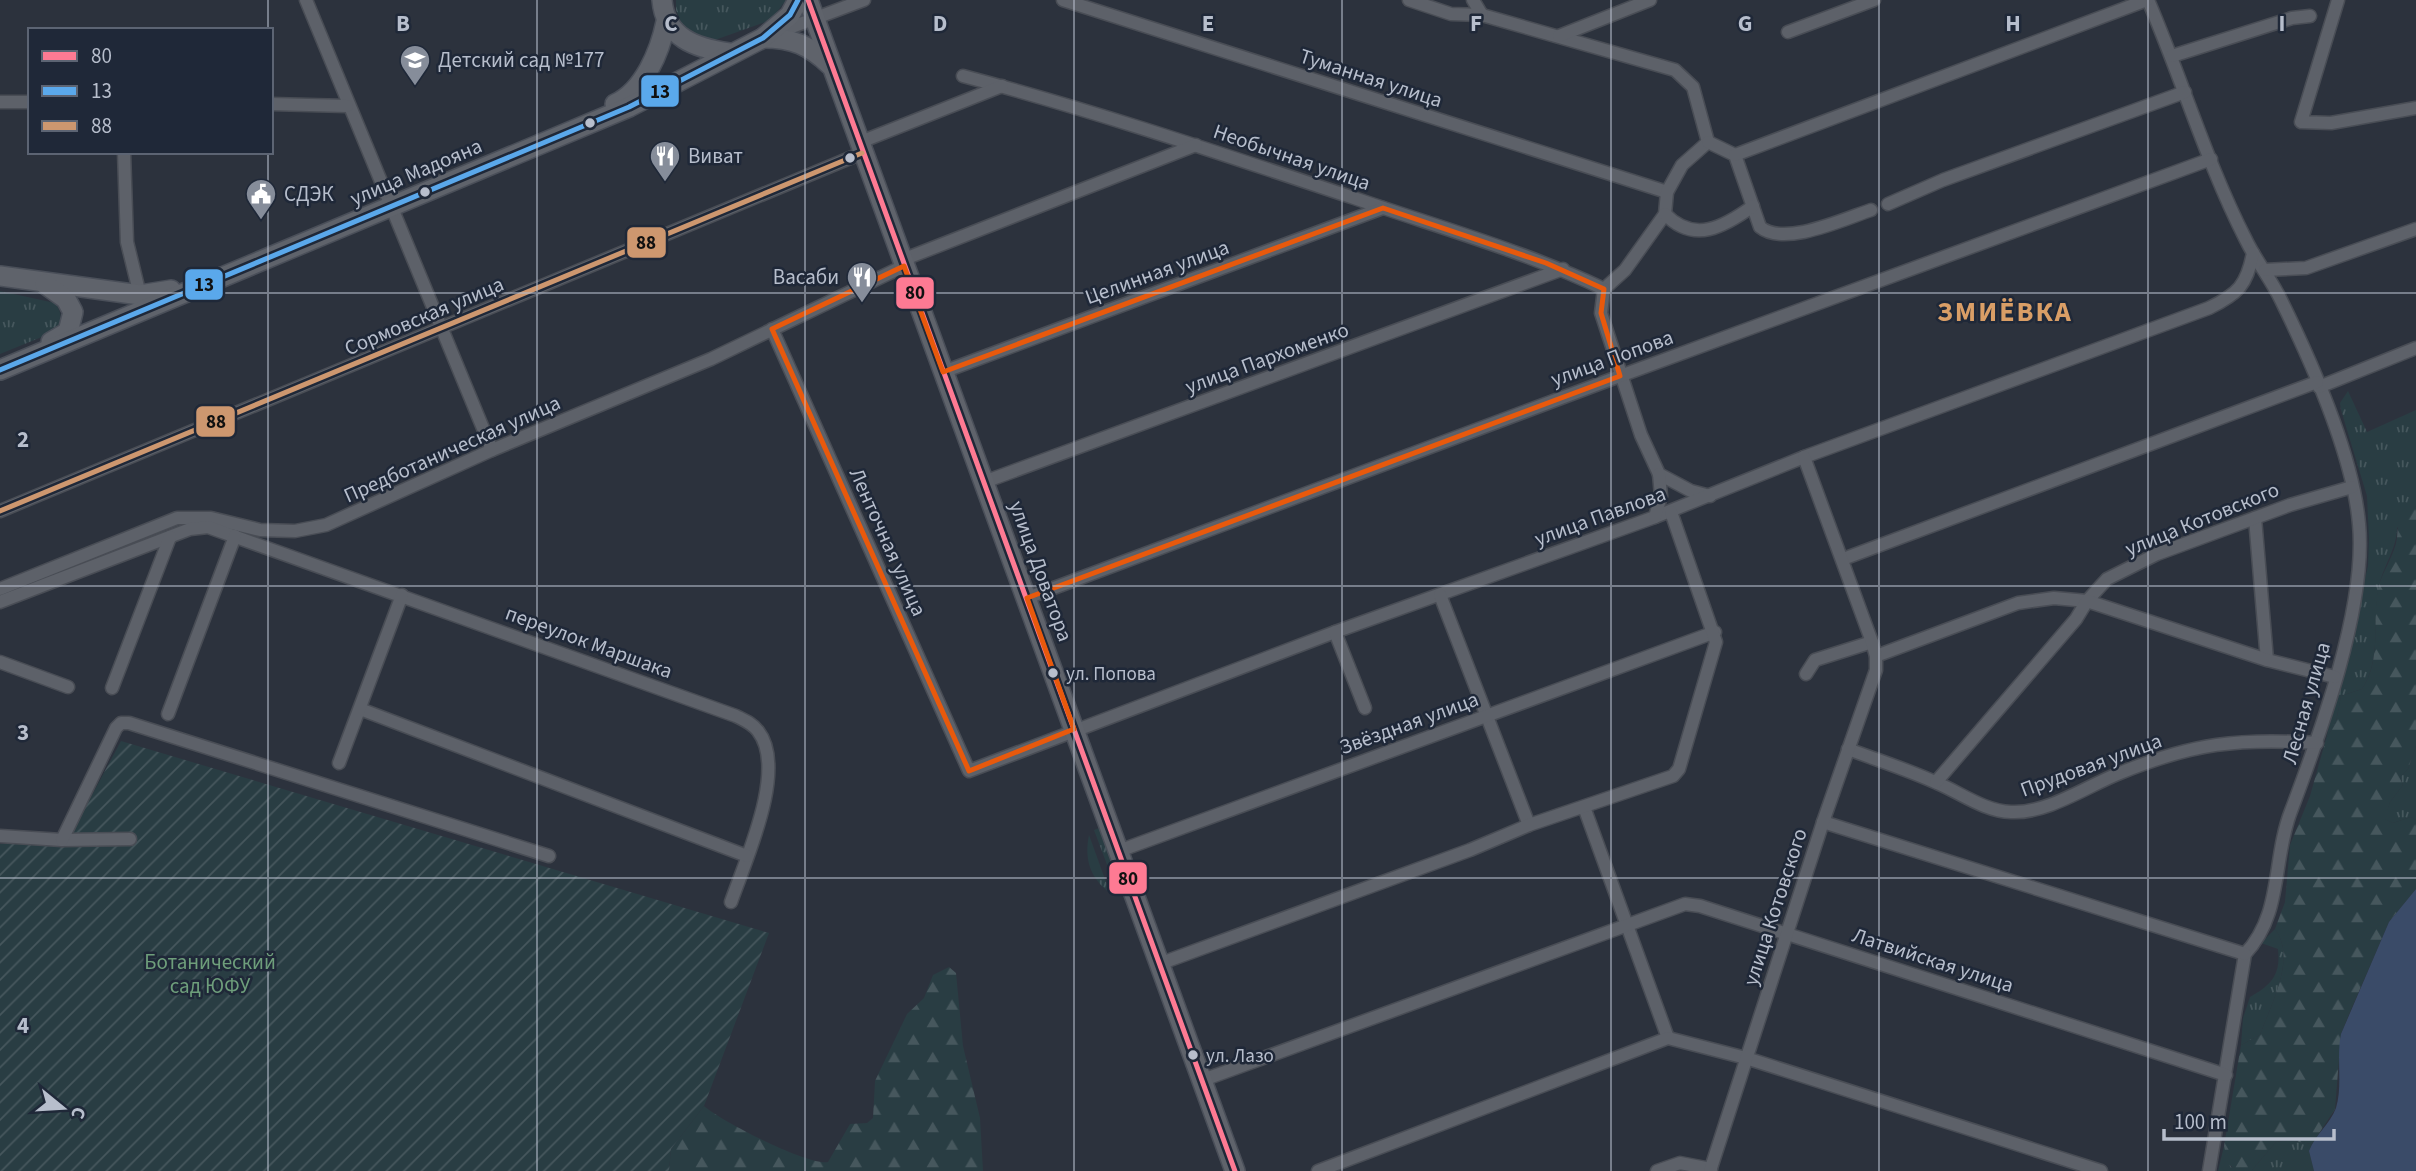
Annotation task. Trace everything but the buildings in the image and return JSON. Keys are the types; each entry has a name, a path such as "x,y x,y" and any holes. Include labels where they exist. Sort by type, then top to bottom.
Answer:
{"main road":[{"path":"662,0 666,22 688,42 729,53"},
{"path":"763,38 790,15 798,0"},
{"name":"улица Доватора","path":"811,9 1027,598 1116,852 1235,1171"},
{"name":"улица Мадояна","path":"0,370 625,99 656,57 666,22"},
{"path":"763,38 785,38 803,44 831,65"},
{"name":"улица Мадояна","path":"0,276 140,295 162,293 629,107 729,53 763,38"},
{"path":"19,362 22,355 60,338 72,325 70,306 45,284"}],"street":[{"path":"306,0 347,106 492,450"},
{"path":"763,38 811,9 864,0"},
{"name":"Туманная улица","path":"1063,0 1667,192"},
{"path":"1409,0 1451,14 1482,15 1675,70 1693,87 1708,142 1735,155 1760,227 1770,233 1797,232 1871,210"},
{"path":"1473,0 1482,15"},
{"path":"1559,36 1650,0"},
{"path":"1788,32 1874,0"},
{"path":"1735,155 2148,0"},
{"name":"Лесная улица","path":"2148,0 2211,159 2253,253 2281,299 2335,426 2360,525 2359,561 2350,618 2335,677 2317,743 2281,839 2269,919 2264,932 2245,954 2208,1171"},
{"path":"2339,0 2301,122 2331,122 2416,108"},
{"path":"2172,56 2292,18 2310,16"},
{"name":"Необычная улица","path":"964,76 1196,145 1563,269 1604,289"},
{"name":"Сормовская улица","path":"0,511 441,330 1002,86"},
{"path":"1888,204 1943,180 2185,92"},
{"path":"0,102 28,102"},
{"path":"273,104 347,106"},
{"path":"1656,517 1661,496 1659,474 1641,435 1601,313 1604,289 1625,270 1665,214 1667,192 1682,165 1708,142"},
{"name":"Предботаническая улица","path":"0,589 177,518 211,518 260,530 312,529 710,359 903,263 1196,145"},
{"path":"124,154 127,242 140,295"},
{"name":"улица Попова","path":"1027,598 2211,159"},
{"path":"1665,214 1676,226 1694,231 1720,225 1753,206"},
{"name":"Целинная улица","path":"943,372 1383,208"},
{"path":"2264,270 2306,268 2416,229"},
{"name":"улица Павлова","path":"969,771 1335,632 1671,512 1804,457 2209,308 2240,289 2246,281 2253,253"},
{"name":"улица Пархоменко","path":"984,482 1563,269"},
{"name":"Ленточная улица","path":"772,329 969,771"},
{"path":"1843,559 2416,348"},
{"name":"улица Котовского","path":"1710,1170 1822,822 1875,670 1876,656 1872,642 1804,457"},
{"path":"1659,474 1691,491 1710,496"},
{"name":"улица Котовского","path":"1936,782 2076,620 2087,601 2107,579 2158,554 2290,505 2352,487"},
{"path":"1159,964 1434,864 1529,825 1664,781 1679,769 1713,657 1715,632 1671,512"},
{"path":"2255,518 2266,660"},
{"path":"0,602 202,526 235,536 168,714"},
{"name":"переулок Маршака","path":"235,536 402,594 750,723 763,739 768,764 765,799 731,902"},
{"path":"111,688 170,537"},
{"path":"339,763 402,594"},
{"path":"1440,595 1529,825"},
{"path":"1876,656 2018,603 2054,598 2087,601 2266,660 2335,677"},
{"path":"1335,632 1364,708"},
{"name":"Звёздная улица","path":"1116,852 1715,632"},
{"path":"1806,674 1815,660 1872,642"},
{"path":"0,662 68,687"},
{"path":"360,709 747,856"},
{"path":"62,840 116,728 121,723 152,729 549,856"},
{"name":"Прудовая улица","path":"1848,749 1936,782 1997,810 2022,812 2157,759 2207,745 2243,740 2317,743"},
{"path":"1584,807 1668,1038"},
{"path":"1822,822 2245,954"},
{"path":"0,836 62,840 130,839"},
{"name":"Латвийская улица","path":"1203,1080 1626,923 1685,904 1700,906 1786,933 2226,1075"},
{"path":"1318,1171 1668,1038 1746,1058 2101,1171"},
{"path":"1657,1171 1680,1163 1693,1163 1710,1170"}],"highlighted area":[{"path":"1383,208 1546,263 1604,289 1601,313 1620,376 1027,598 1074,729 969,771 772,329 904,266 943,372"}],"green space":[{"path":"676,0 786,0 771,20 712,41 683,27 676,10"},
{"path":"0,291 55,303 60,314 57,329 0,354"},
{"path":"2348,391 2367,432 2416,410 2416,506 2397,528 2380,583 2374,654 2368,678 2362,689 2341,696 2336,722 2326,739 2368,566 2367,496 2340,403"},
{"path":"2416,506 2416,746 2408,769 2400,777 2403,785 2390,802 2385,819 2393,823 2411,817 2416,820 2416,889 2389,922 2341,1034 2335,1109 2312,1144 2287,1140 2276,1142 2252,1170 2237,1170 2228,1164 2224,1146 2241,1045 2260,1035 2280,981 2283,953 2275,929 2285,902 2290,845 2310,796 2326,739 2336,722 2341,696 2362,689 2368,678 2374,653 2378,589 2396,544 2400,518"},
{"name":"Ботанический сад ЮФУ","path":"121,741 769,933 704,1106 671,1149 669,1171 0,1171 0,844 60,844 70,836"},
{"path":"2416,746 2416,820 2411,817 2393,823 2384,819 2390,802 2403,785 2400,777 2408,769"},
{"path":"1099,828 1123,893 1118,894 1094,830"},
{"path":"1089,835 1110,893 1098,881 1090,867 1087,852"},
{"path":"2275,929 2283,953 2280,981 2260,1035 2241,1045 2243,1018 2250,997 2269,983 2278,966 2278,949 2261,943"},
{"path":"949,967 956,973 963,1046 980,1118 983,1171 669,1171 671,1149 704,1106 745,1131 784,1150 828,1162 850,1124 867,1123 873,1118 875,1081 907,1014 924,998 933,975"},
{"path":"2288,1140 2312,1144 2309,1151 2314,1171 2218,1171 2224,1146 2231,1167 2252,1170 2276,1142"}],"water":[{"path":"2416,889 2416,1171 2314,1171 2309,1151 2333,1114 2338,1099 2341,1034 2389,922"}],"transit line":[{"name":"13","path":"0,370 629,107 763,38 790,15 798,0"},
{"name":"80","path":"808,0 1235,1171"},
{"name":"88","path":"0,511 862,153"}],"place":[{"name":"Детский сад №177","path":"415,87"},
{"name":"Виват","path":"665,183"},
{"name":"СДЭК","path":"261,221"},
{"name":"Васаби","path":"862,304"},
{"name":"ул. Попова","path":"1053,673"},
{"name":"ул. Лазо","path":"1193,1055"}],"district":[{"name":"ЗМИЁВКА","path":"2005,311"}]}
